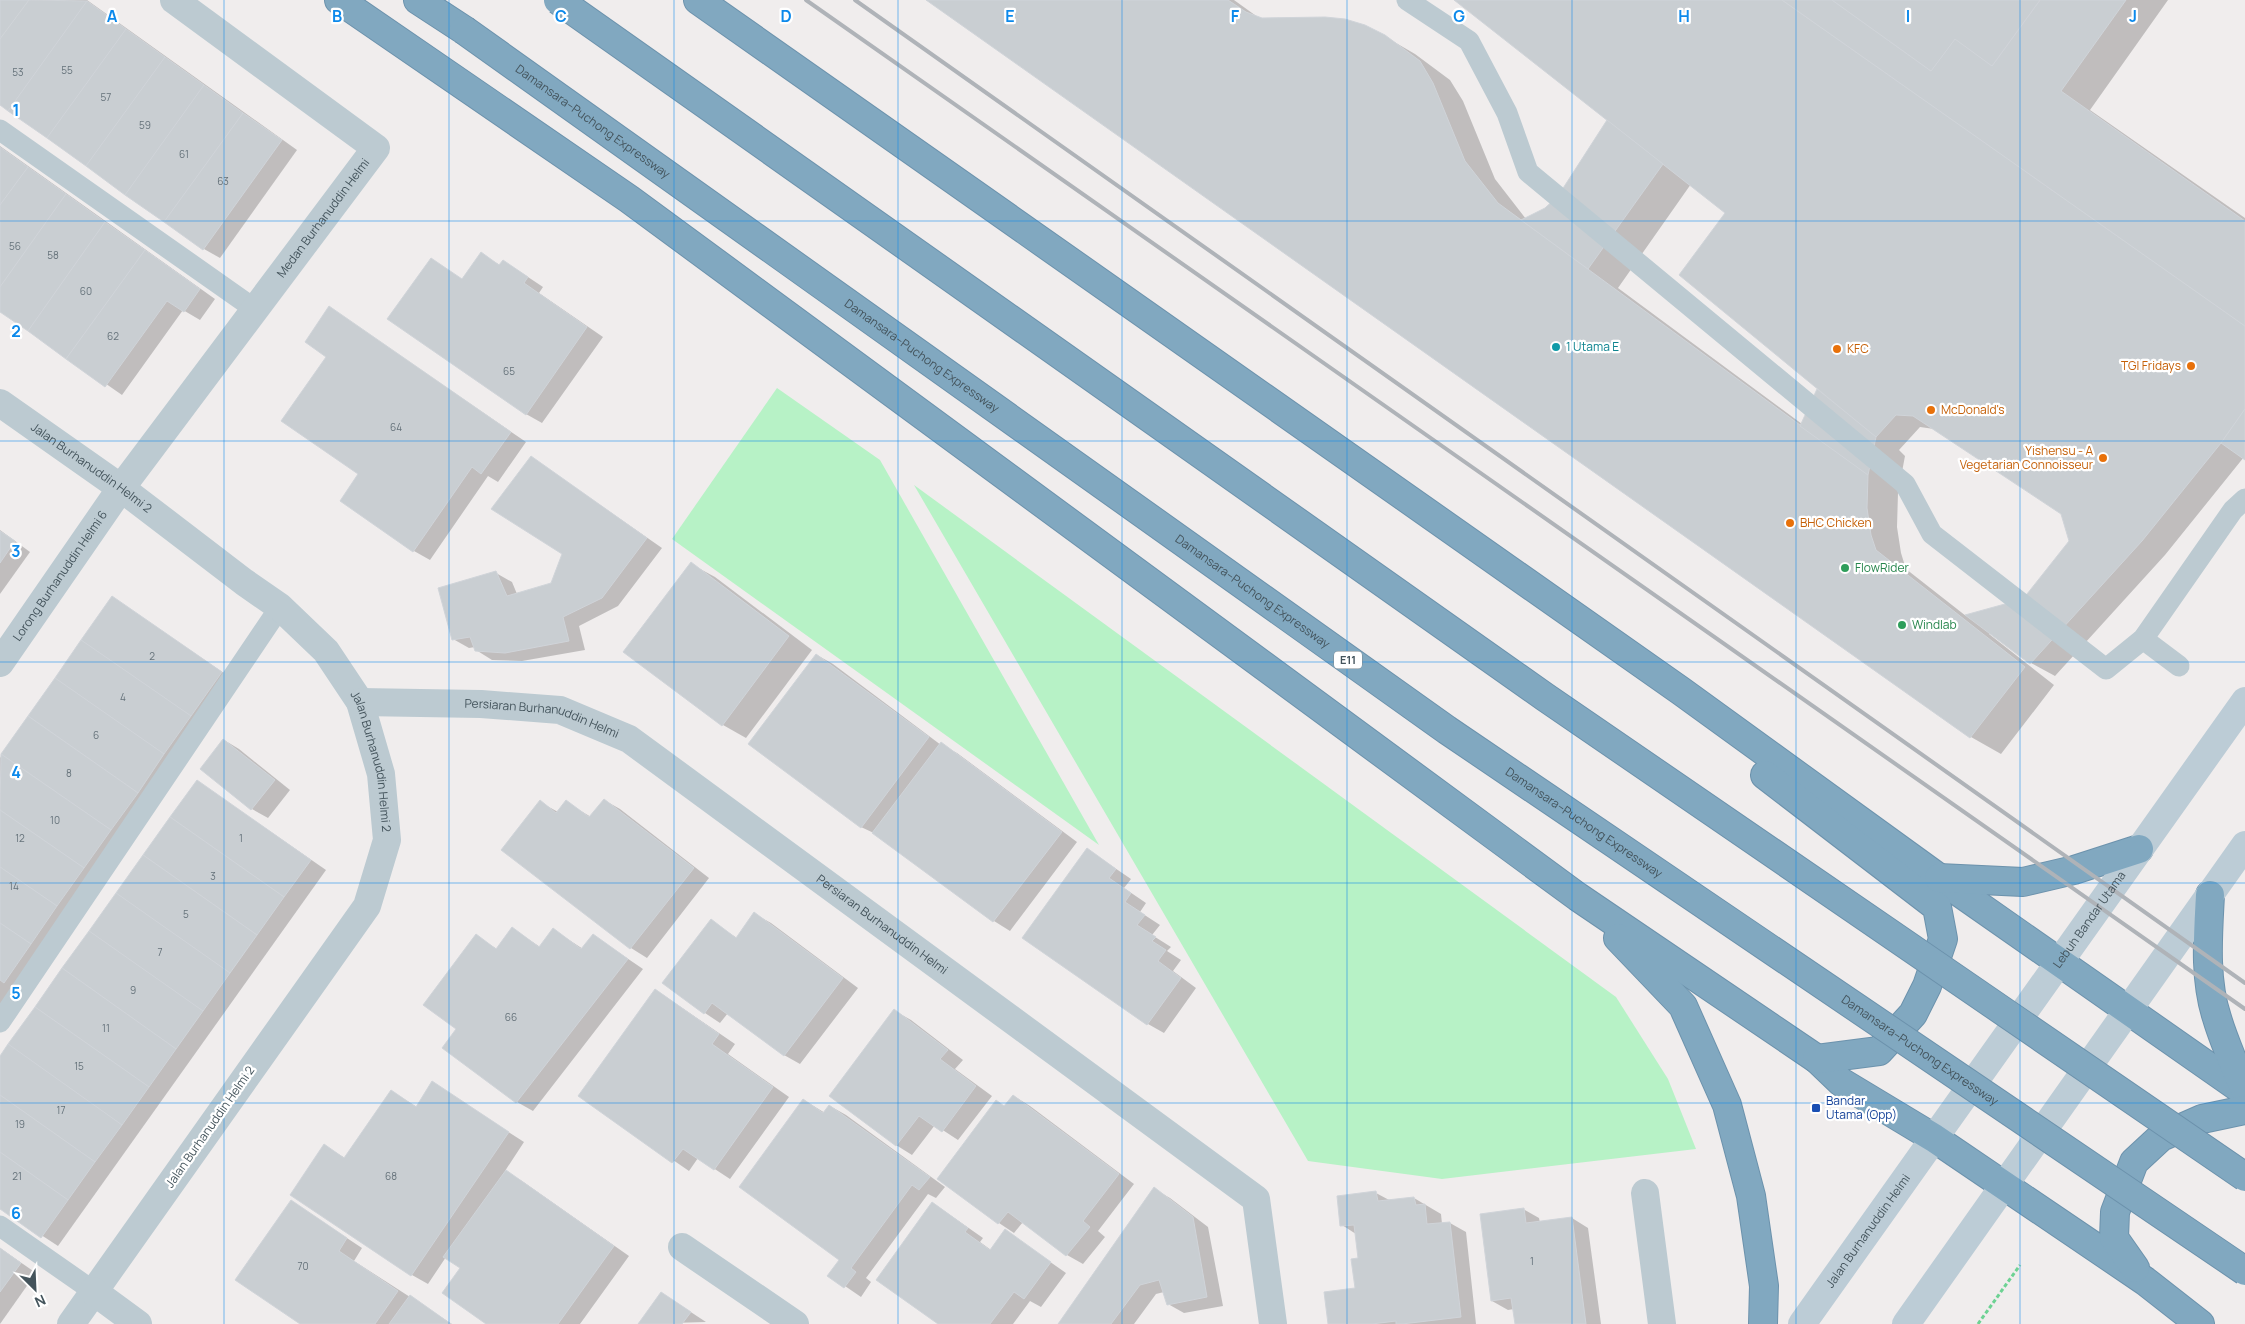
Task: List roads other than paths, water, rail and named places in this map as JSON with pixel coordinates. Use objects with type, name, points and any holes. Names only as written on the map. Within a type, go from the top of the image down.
[{"type":"highway","points":[[339,0],[629,199],[1578,898],[1816,1059],[1841,1082],[1934,1138],[2145,1281],[2200,1324]]},
{"type":"highway","name":"Damansara–Puchong Expressway","points":[[418,0],[464,30],[1447,730],[2245,1271]]},
{"type":"highway","points":[[558,0],[1545,697],[2245,1177]]},
{"type":"highway","points":[[698,0],[1681,692],[2058,962],[2245,1091]]},
{"type":"highway","points":[[1681,692],[1700,725],[1937,907],[1943,939],[1927,986],[1913,1014],[1879,1051],[1816,1059]]},
{"type":"highway","points":[[1939,878],[2023,882],[2074,870],[2138,849]]},
{"type":"highway","points":[[2210,895],[2208,940],[2210,978],[2216,1016],[2245,1091]]},
{"type":"highway","points":[[1578,898],[1683,1006],[1723,1096],[1751,1196],[1764,1286],[1763,1324]]},
{"type":"highway","points":[[2145,1281],[2114,1238],[2115,1212],[2134,1162],[2162,1137],[2202,1120],[2245,1110]]},
{"type":"main road","name":"Lebuh Bandar Utama","points":[[1934,1138],[2245,701]]},
{"type":"main road","points":[[1906,1324],[2245,845]]},
{"type":"main road","name":"Jalan Burhanuddin Helmi","points":[[1802,1324],[1934,1138]]},
{"type":"street","name":"Medan Burhanuddin Helmi","points":[[121,488],[376,148],[174,0]]},
{"type":"street","name":"Jalan Burhanuddin Helmi 2","points":[[0,403],[121,488],[244,582],[280,607],[326,651],[360,702],[381,774],[387,840],[366,906],[71,1324]]},
{"type":"street","name":"Lorong Burhanuddin Helmi 6","points":[[0,663],[121,488]]},
{"type":"street","name":"Persiaran Burhanuddin Helmi","points":[[360,702],[481,704],[560,710],[629,739],[1256,1199],[1273,1324]]},
{"type":"street","points":[[1645,1193],[1662,1324]]},
{"type":"street","points":[[682,1247],[795,1324]]},
{"type":"street","points":[[94,1292],[138,1324]]},
{"type":"lane","points":[[1407,0],[1469,41],[1507,113],[1528,172],[1905,484],[1932,534],[2106,669],[2143,638],[2233,510],[2245,499]]},
{"type":"lane","points":[[0,130],[256,310]]},
{"type":"lane","points":[[0,1022],[280,607]]},
{"type":"lane","points":[[2143,638],[2179,666]]},
{"type":"lane","points":[[0,1226],[94,1292]]},
{"type":"railway","points":[[806,0],[2245,1009]]},
{"type":"railway","points":[[855,0],[2245,983]]},
{"type":"place","name":"1 Utama E","points":[[1556,347]]},
{"type":"place","name":"KFC","points":[[1837,349]]},
{"type":"place","name":"TGI Fridays","points":[[2191,366]]},
{"type":"place","name":"McDonald's","points":[[1931,410]]},
{"type":"place","name":"Yishensu - A Vegetarian Connoisseur","points":[[2103,458]]},
{"type":"place","name":"BHC Chicken","points":[[1790,523]]},
{"type":"place","name":"FlowRider","points":[[1845,568]]},
{"type":"place","name":"Windlab","points":[[1902,625]]},
{"type":"place","name":"Bandar Utama (Opp)","points":[[1816,1108]]}]
